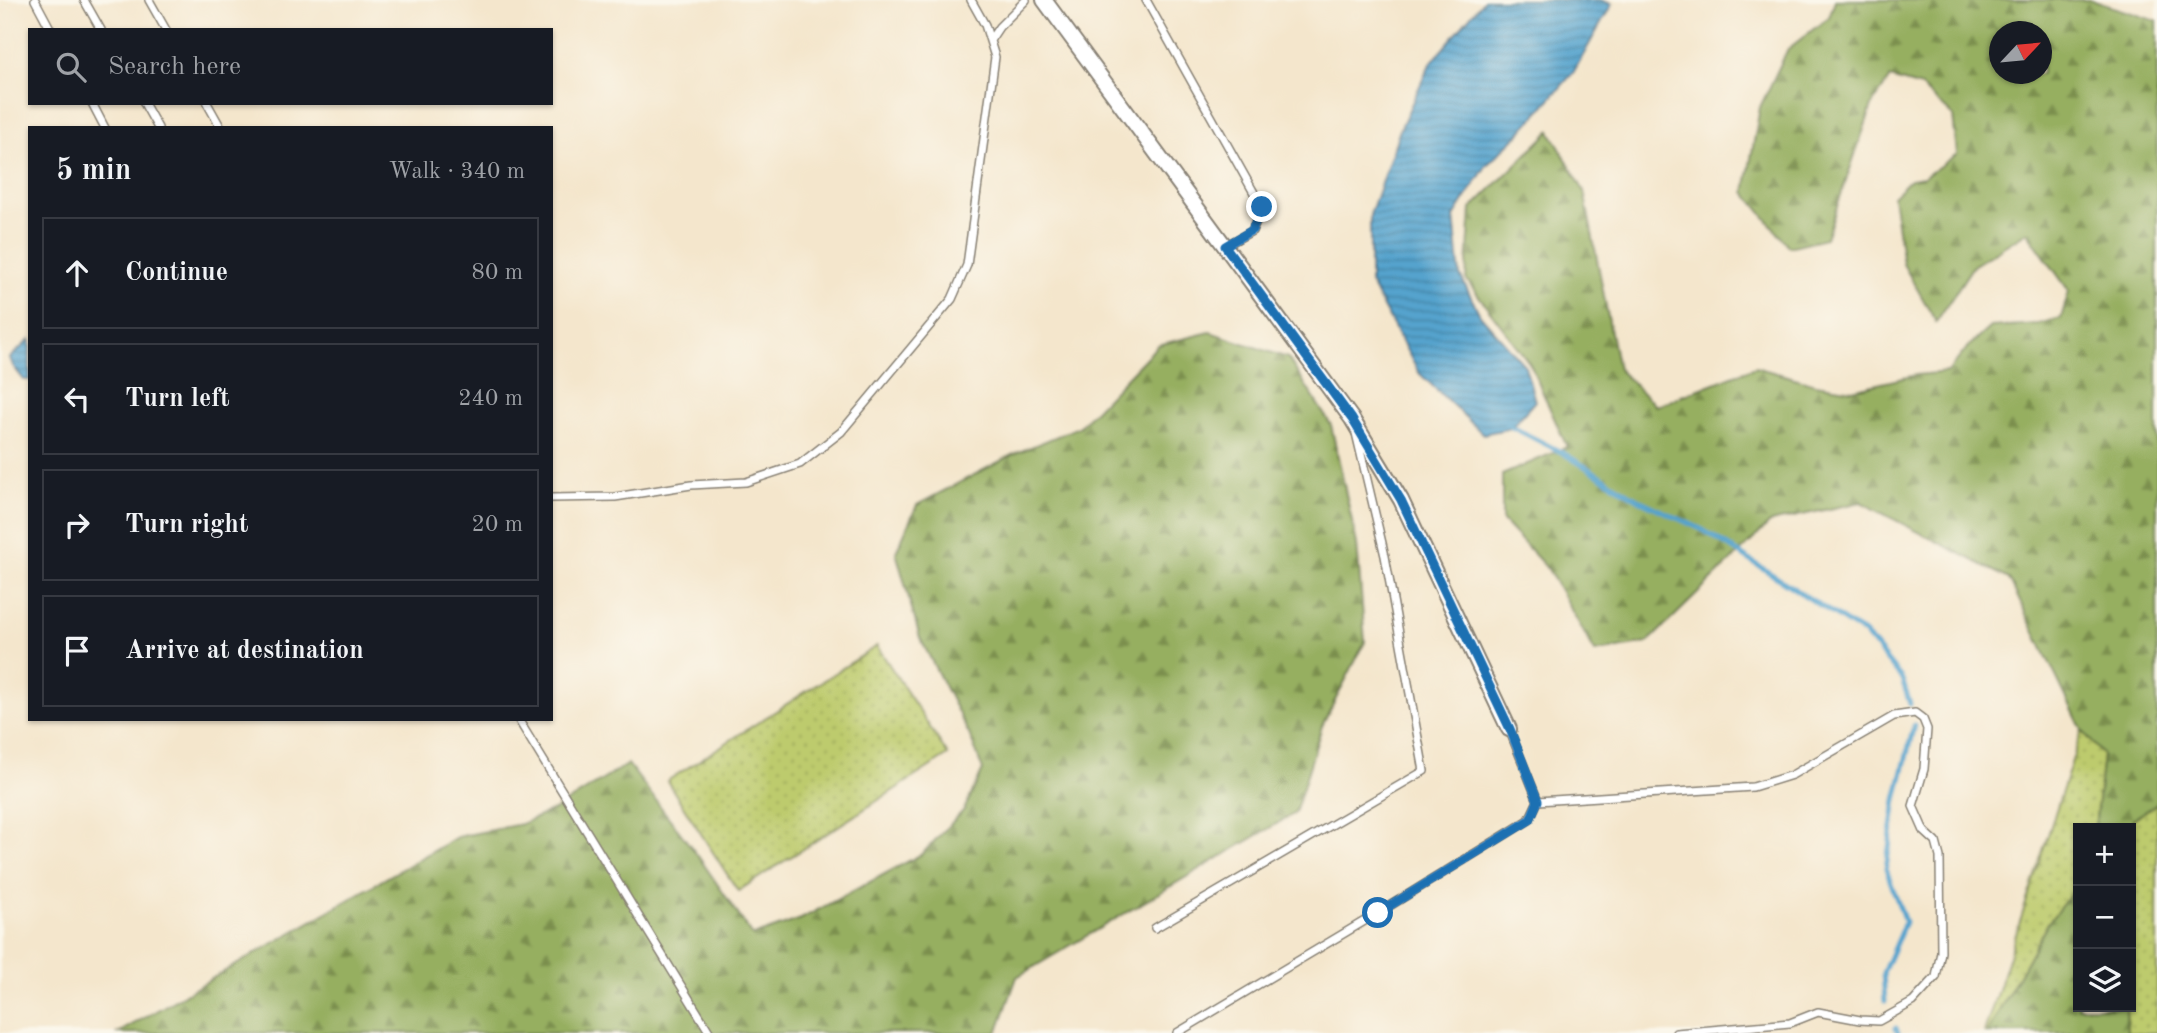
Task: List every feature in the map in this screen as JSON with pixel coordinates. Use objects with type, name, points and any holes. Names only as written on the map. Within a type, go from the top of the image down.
[{"type":"street","points":[[1044,0],[1352,419],[1401,500],[1510,729]]},
{"type":"lane","points":[[35,0],[50,28]]},
{"type":"lane","points":[[84,0],[100,28]]},
{"type":"lane","points":[[149,0],[165,28]]},
{"type":"lane","points":[[553,498],[615,498],[691,485],[746,482],[800,464],[841,432],[952,299],[967,265],[995,57],[991,39],[971,0]]},
{"type":"lane","points":[[991,39],[1026,0]]},
{"type":"lane","points":[[1146,0],[1262,207],[1252,230],[1225,246]]},
{"type":"lane","points":[[93,105],[104,126]]},
{"type":"lane","points":[[145,105],[157,126]]},
{"type":"lane","points":[[208,105],[220,126]]},
{"type":"lane","points":[[1155,928],[1424,771],[1385,556],[1352,419]]},
{"type":"lane","points":[[1538,801],[1753,787],[1793,775],[1894,716],[1915,713],[1923,719],[1927,729],[1923,769],[1913,806],[1924,831],[1936,842],[1940,857],[1941,952],[1936,978],[1913,1002],[1879,1021],[1818,1012],[1790,1023],[1676,1033]]},
{"type":"lane","points":[[520,721],[710,1033]]},
{"type":"lane","points":[[1177,1033],[1530,820],[1538,801],[1510,729]]},
{"type":"green space","points":[[1835,0],[2091,0],[2157,21],[2157,804],[2133,819],[2133,823],[2096,823],[2103,755],[2082,730],[2009,579],[1861,502],[1771,522],[1647,643],[1595,652],[1548,569],[1502,520],[1502,475],[1567,447],[1530,364],[1466,279],[1471,209],[1550,131],[1584,191],[1618,369],[1656,406],[1755,367],[1816,384],[1852,390],[1916,375],[1948,372],[1967,348],[1990,327],[2038,324],[2061,318],[2069,291],[2027,232],[1973,266],[1936,322],[1903,264],[1893,196],[1911,179],[1924,177],[1957,154],[1953,116],[1921,87],[1890,78],[1873,103],[1826,238],[1789,247],[1745,192],[1760,107],[1788,49],[1829,17]]},
{"type":"green space","points":[[1210,332],[1288,358],[1331,425],[1357,544],[1365,642],[1322,726],[1295,813],[1017,977],[997,1033],[118,1033],[457,837],[521,824],[554,810],[628,764],[698,856],[753,936],[801,919],[922,854],[964,810],[983,770],[969,734],[920,638],[896,552],[917,505],[1012,455],[1079,427],[1158,345]]},
{"type":"green space","points":[[877,646],[948,755],[738,891],[667,781]]},
{"type":"green space","points":[[2082,730],[2103,755],[2096,823],[2073,823],[2073,891],[2048,923],[1987,1033],[1984,1033]]},
{"type":"green space","points":[[2157,804],[2157,1033],[2127,1033],[2126,1012],[2136,1012],[2136,823],[2133,823],[2133,819]]},
{"type":"green space","points":[[2073,891],[2073,1012],[2126,1012],[2127,1033],[1987,1033],[2048,923]]},
{"type":"water","points":[[1484,0],[1600,0],[1612,4],[1573,73],[1519,134],[1486,166],[1454,217],[1460,275],[1480,315],[1525,366],[1535,401],[1511,428],[1483,434],[1419,373],[1370,283],[1370,215],[1401,127],[1430,64]]},
{"type":"water","points":[[28,341],[28,380],[24,380],[10,358]]},
{"type":"waterway","points":[[1506,424],[1563,453],[1641,501],[1703,530],[1866,635],[1902,679],[1910,704]]},
{"type":"waterway","points":[[1885,1001],[1883,973],[1905,922],[1886,869],[1896,800],[1914,725]]},
{"type":"waterway","points":[[1896,1028],[1898,1033]]},
{"type":"route","points":[[1262,207],[1252,230],[1225,246],[1352,419],[1401,500],[1510,729],[1538,801],[1530,820],[1378,913]]}]
